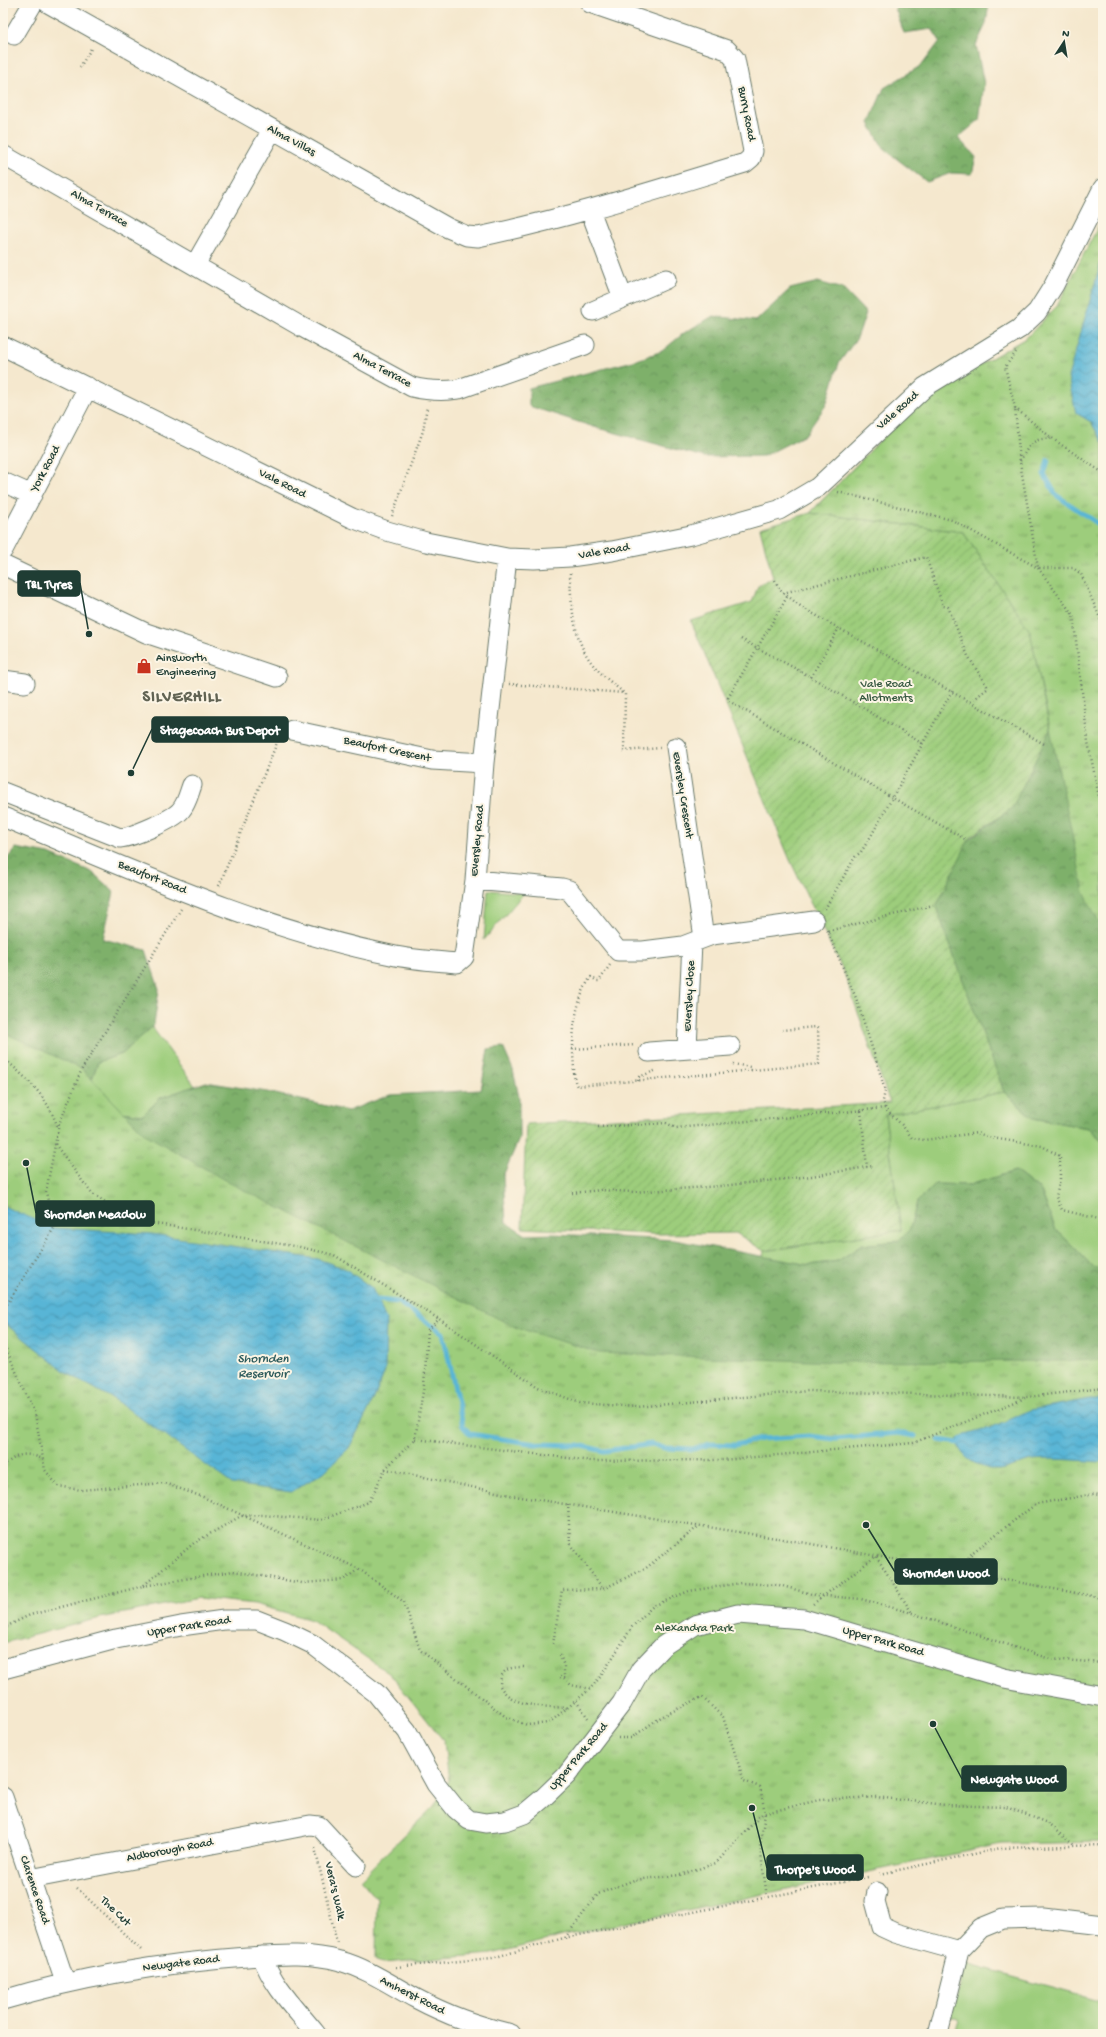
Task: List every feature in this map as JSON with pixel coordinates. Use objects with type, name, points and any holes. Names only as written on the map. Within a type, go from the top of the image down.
[{"type":"street","points":[[14,35],[33,3]]},
{"type":"street","name":"Alma Villas","points":[[48,3],[448,228],[467,236],[478,237],[545,223]]},
{"type":"street","name":"Burry Road","points":[[545,223],[745,163],[751,158],[753,151],[735,59],[727,50],[590,3]]},
{"type":"street","points":[[195,265],[272,130]]},
{"type":"street","name":"Alma Terrace","points":[[3,155],[412,387],[429,391],[445,392],[459,389],[585,345]]},
{"type":"street","name":"Vale Road","points":[[3,346],[352,518],[387,531],[426,542],[506,558],[570,558],[691,535],[780,510],[818,487],[925,387],[1019,329],[1037,312],[1054,285],[1103,188]]},
{"type":"street","points":[[590,210],[622,298]]},
{"type":"street","points":[[593,311],[666,279]]},
{"type":"street","name":"York Road","points":[[3,550],[88,387]]},
{"type":"street","points":[[3,482],[32,495]]},
{"type":"street","name":"Eversley Road","points":[[302,934],[392,956],[458,963],[464,957],[475,880],[484,763],[506,558]]},
{"type":"street","points":[[3,565],[146,633],[277,677]]},
{"type":"street","points":[[3,680],[25,683]]},
{"type":"street","name":"Beaufort Crescent","points":[[292,730],[432,760],[484,763]]},
{"type":"street","name":"Eversley Crescent","points":[[676,747],[698,940]]},
{"type":"street","points":[[3,792],[120,838],[130,837],[176,815],[185,804],[192,785]]},
{"type":"street","name":"Beaufort Road","points":[[3,817],[189,894],[302,934]]},
{"type":"street","points":[[475,880],[562,888],[569,890],[618,951],[643,951],[698,940],[821,923]]},
{"type":"street","name":"Eversley Close","points":[[687,1048],[698,940]]},
{"type":"street","name":"Eversley Close","points":[[654,1051],[730,1046]]},
{"type":"street","name":"Upper Park Road","points":[[3,1669],[116,1639],[181,1626],[224,1620],[257,1620],[312,1644],[376,1693],[407,1731],[436,1784],[456,1809],[469,1820],[486,1823],[505,1822],[530,1809],[566,1776],[600,1734],[622,1702],[641,1669],[663,1646],[695,1624],[738,1614],[804,1619],[897,1645],[1004,1678],[1103,1696]]},
{"type":"street","name":"Clarence Road","points":[[3,1797],[11,1852],[30,1879],[65,1982]]},
{"type":"street","points":[[310,1825],[319,1826],[356,1866]]},
{"type":"street","name":"Aldborough Road","points":[[30,1879],[310,1825]]},
{"type":"street","points":[[874,1881],[875,1901],[882,1927],[895,1933],[959,1951]]},
{"type":"street","points":[[938,2034],[959,1951],[981,1928],[1003,1919],[1043,1918],[1103,1925]]},
{"type":"street","name":"Newgate Road","points":[[3,2000],[65,1982],[156,1966],[203,1960],[305,1955],[341,1961],[360,1969]]},
{"type":"street","points":[[262,1956],[268,1972],[275,1984],[316,2034]]},
{"type":"street","name":"Amherst Road","points":[[360,1969],[468,2023],[511,2034]]},
{"type":"path","points":[[80,68],[101,33]]},
{"type":"path","points":[[1019,329],[1026,338],[1005,367],[1015,408],[1020,462],[1038,568]]},
{"type":"path","points":[[387,531],[423,431],[429,391]]},
{"type":"path","points":[[1015,408],[1053,439],[1103,474]]},
{"type":"path","points":[[1020,462],[1029,445],[1042,438],[1053,439]]},
{"type":"path","points":[[818,487],[952,520],[1038,568],[1073,615],[1088,742],[1103,818]]},
{"type":"path","points":[[783,593],[926,557],[944,606],[948,607],[968,656],[987,686],[987,688],[970,702]]},
{"type":"path","points":[[570,558],[571,595],[579,641],[596,669],[625,694]]},
{"type":"path","points":[[1038,568],[1073,568],[1081,574],[1103,625]]},
{"type":"path","points":[[776,580],[783,593],[839,628],[1046,745]]},
{"type":"path","points":[[787,596],[728,698],[729,701],[965,839]]},
{"type":"path","points":[[811,677],[839,628]]},
{"type":"path","points":[[741,639],[811,677],[923,744]]},
{"type":"path","points":[[493,682],[625,694]]},
{"type":"path","points":[[821,923],[855,857],[861,852],[893,798],[952,691]]},
{"type":"path","name":"Eversley Crescent","points":[[625,694],[624,751],[676,747]]},
{"type":"path","points":[[212,902],[272,750],[282,733],[292,730]]},
{"type":"path","points":[[54,1228],[46,1192],[54,1144],[58,1129],[82,1069],[167,933],[189,894]]},
{"type":"path","points":[[821,923],[932,905]]},
{"type":"path","points":[[821,923],[856,998],[880,1072],[885,1091],[883,1101],[885,1108],[912,1138],[924,1140],[977,1133],[992,1138],[1042,1146],[1060,1156],[1060,1180],[1056,1197],[1062,1210],[1103,1220]]},
{"type":"path","points":[[572,1049],[652,1044],[654,1051]]},
{"type":"path","points":[[3,1057],[39,1092],[51,1108],[58,1129]]},
{"type":"path","points":[[598,1127],[666,1123],[676,1128],[861,1112],[885,1108]]},
{"type":"path","points":[[861,1112],[867,1167]]},
{"type":"path","points":[[54,1144],[92,1194],[138,1221]]},
{"type":"path","points":[[572,1193],[601,1190],[634,1192],[721,1186],[812,1176],[873,1166]]},
{"type":"path","points":[[3,1311],[54,1228],[70,1212],[138,1221],[300,1247],[334,1255],[439,1319],[538,1387],[580,1403],[637,1407],[808,1391],[1028,1397],[1103,1388]]},
{"type":"path","points":[[143,1586],[194,1543],[241,1516],[262,1515],[321,1520],[369,1502],[385,1469],[415,1439],[424,1385],[428,1330],[439,1319]]},
{"type":"path","points":[[3,1342],[35,1414],[45,1470],[58,1486],[82,1490],[164,1483],[203,1497],[241,1516],[359,1569],[404,1602],[420,1650],[506,1716],[527,1725],[549,1723],[590,1689],[601,1676],[632,1627],[653,1606],[689,1591],[741,1583],[779,1586],[825,1596],[861,1599],[912,1613],[1050,1658],[1103,1663]]},
{"type":"path","points":[[3,1390],[3,1434]]},
{"type":"path","points":[[415,1439],[591,1461],[722,1460],[913,1443],[1028,1397]]},
{"type":"path","points":[[3,1466],[14,1457],[29,1453],[43,1459]]},
{"type":"path","points":[[385,1469],[514,1496],[958,1570],[1103,1598]]},
{"type":"path","points":[[958,1570],[973,1552],[1036,1504],[1094,1494],[1103,1496]]},
{"type":"path","points":[[568,1504],[570,1543],[603,1589]]},
{"type":"path","points":[[553,1644],[562,1590],[603,1589],[646,1568],[699,1526]]},
{"type":"path","points":[[793,1618],[825,1596],[876,1556]]},
{"type":"path","points":[[876,1556],[912,1613]]},
{"type":"path","points":[[3,1628],[30,1615],[143,1586],[233,1571],[302,1583],[343,1580],[359,1569]]},
{"type":"path","points":[[560,1655],[564,1666],[564,1678]]},
{"type":"path","points":[[524,1667],[507,1668],[502,1672],[500,1686],[503,1693],[511,1699],[526,1704],[567,1708]]},
{"type":"path","points":[[560,1677],[564,1678],[571,1685],[590,1689]]},
{"type":"path","points":[[576,1701],[603,1737],[631,1738],[661,1717],[702,1697],[723,1717],[744,1781],[760,1787],[765,1813],[760,1847],[767,1897]]},
{"type":"path","points":[[564,1938],[598,1894],[634,1880],[680,1875],[716,1863],[762,1814],[819,1800],[876,1797],[946,1805],[1006,1808],[1045,1822],[1075,1846]]},
{"type":"path","name":"Vera's Walk","points":[[310,1825],[341,1961]]},
{"type":"path","points":[[394,1967],[492,1958],[564,1938],[767,1897],[874,1881],[1001,1848],[1103,1845]]},
{"type":"path","name":"The Cut","points":[[60,1872],[156,1966]]},
{"type":"green space","points":[[923,2],[946,6],[957,3],[989,3],[986,24],[976,45],[984,84],[979,120],[958,138],[976,157],[972,174],[951,173],[927,182],[884,149],[869,123],[884,88],[922,65],[940,41],[932,29],[904,33],[895,8],[905,3]]},
{"type":"green space","points":[[1103,217],[1103,931],[1084,892],[1030,632],[963,532],[810,513],[898,422],[935,391],[1026,338],[1057,306]]},
{"type":"green space","points":[[818,282],[843,289],[866,313],[857,338],[839,363],[826,405],[805,435],[764,456],[704,457],[594,427],[529,406],[529,388],[637,360],[662,351],[684,333],[713,316],[756,321],[790,289]]},
{"type":"green space","points":[[1026,338],[1005,367],[1015,408],[1020,462],[1037,568],[1073,568],[1081,574],[1103,625],[1103,1141],[1088,1128],[1033,1118],[1004,1092],[936,907],[968,840],[1012,808],[1050,730],[1030,631],[963,532],[810,513],[898,422],[935,391]]},
{"type":"green space","name":"Vale Road Allotments","points":[[810,513],[963,532],[1030,631],[1050,730],[1012,808],[970,837],[936,907],[1004,1092],[885,1115],[901,1230],[764,1251],[736,1233],[652,1234],[522,1228],[526,1124],[890,1103],[844,973],[790,860],[691,621],[752,602],[758,586],[773,578],[760,528]]},
{"type":"green space","points":[[16,848],[49,854],[92,872],[114,892],[103,939],[146,950],[159,989],[154,1025],[122,1054],[98,1062],[85,1098],[105,1110],[143,1115],[160,1098],[206,1082],[267,1092],[348,1111],[390,1095],[481,1090],[488,1049],[503,1047],[513,1070],[519,1097],[519,1139],[503,1176],[506,1222],[526,1235],[553,1234],[674,1240],[810,1265],[838,1261],[862,1245],[898,1241],[910,1229],[917,1202],[935,1184],[970,1185],[1015,1171],[1041,1191],[1055,1228],[1093,1267],[1103,1271],[1103,1372],[609,1364],[531,1341],[3,1112],[3,864]]},
{"type":"green space","points":[[488,890],[524,893],[484,940]]},
{"type":"green space","points":[[152,1027],[195,1086],[160,1098],[143,1115],[105,1110],[85,1098],[98,1062],[122,1054]]},
{"type":"green space","name":"Alexandra Park","points":[[3,1032],[82,1069],[145,1134],[228,1182],[515,1327],[599,1353],[834,1362],[1103,1360],[1103,1842],[1002,1844],[563,1936],[492,1954],[383,1963],[376,1959],[377,1899],[360,1879],[434,1806],[449,1781],[444,1741],[390,1674],[312,1620],[255,1604],[198,1598],[100,1618],[3,1643]]},
{"type":"green space","points":[[1004,1092],[1033,1118],[1088,1128],[1103,1141],[1103,1271],[1093,1267],[1055,1228],[1041,1191],[1015,1171],[970,1185],[935,1184],[917,1202],[910,1229],[898,1241],[862,1245],[838,1261],[810,1265],[763,1257],[764,1251],[901,1230],[885,1115]]},
{"type":"green space","points":[[966,1964],[1103,2002],[1103,2034],[975,2034],[956,2029],[959,2019],[951,2017]]},
{"type":"water","points":[[1103,255],[1103,443],[1091,422],[1076,413],[1068,377]]},
{"type":"water","name":"Shornden Reservoir","points":[[3,1206],[54,1228],[152,1234],[318,1259],[346,1269],[372,1288],[386,1319],[385,1371],[373,1401],[349,1448],[324,1472],[291,1492],[232,1484],[117,1401],[67,1373],[3,1322]]},
{"type":"water","points":[[1089,1399],[1103,1399],[1103,1460],[1099,1462],[1040,1459],[1031,1460],[996,1470],[983,1467],[970,1460],[965,1456],[958,1445],[958,1438],[962,1436],[990,1428],[1030,1410]]},
{"type":"waterway","points":[[1048,460],[1044,474],[1056,495],[1103,527]]},
{"type":"waterway","points":[[378,1300],[398,1302],[443,1333],[463,1426],[470,1434],[536,1444],[578,1445],[604,1451],[652,1444],[664,1448],[693,1449],[710,1444],[735,1445],[761,1439],[809,1436],[835,1439],[898,1433],[915,1436]]},
{"type":"waterway","points":[[939,1440],[958,1443]]},
{"type":"place","name":"T&L Tyres","points":[[89,634]]},
{"type":"place","name":"Ainsworth Engineering","points":[[144,666]]},
{"type":"place","name":"Stagecoach Bus Depot","points":[[131,773]]},
{"type":"place","name":"Shornden Meadow","points":[[26,1163]]},
{"type":"place","name":"Shornden Wood","points":[[866,1525]]},
{"type":"place","name":"Newgate Wood","points":[[933,1724]]},
{"type":"place","name":"Thorpe's Wood","points":[[752,1808]]},
{"type":"district","name":"SILVERHILL","points":[[182,698]]}]
